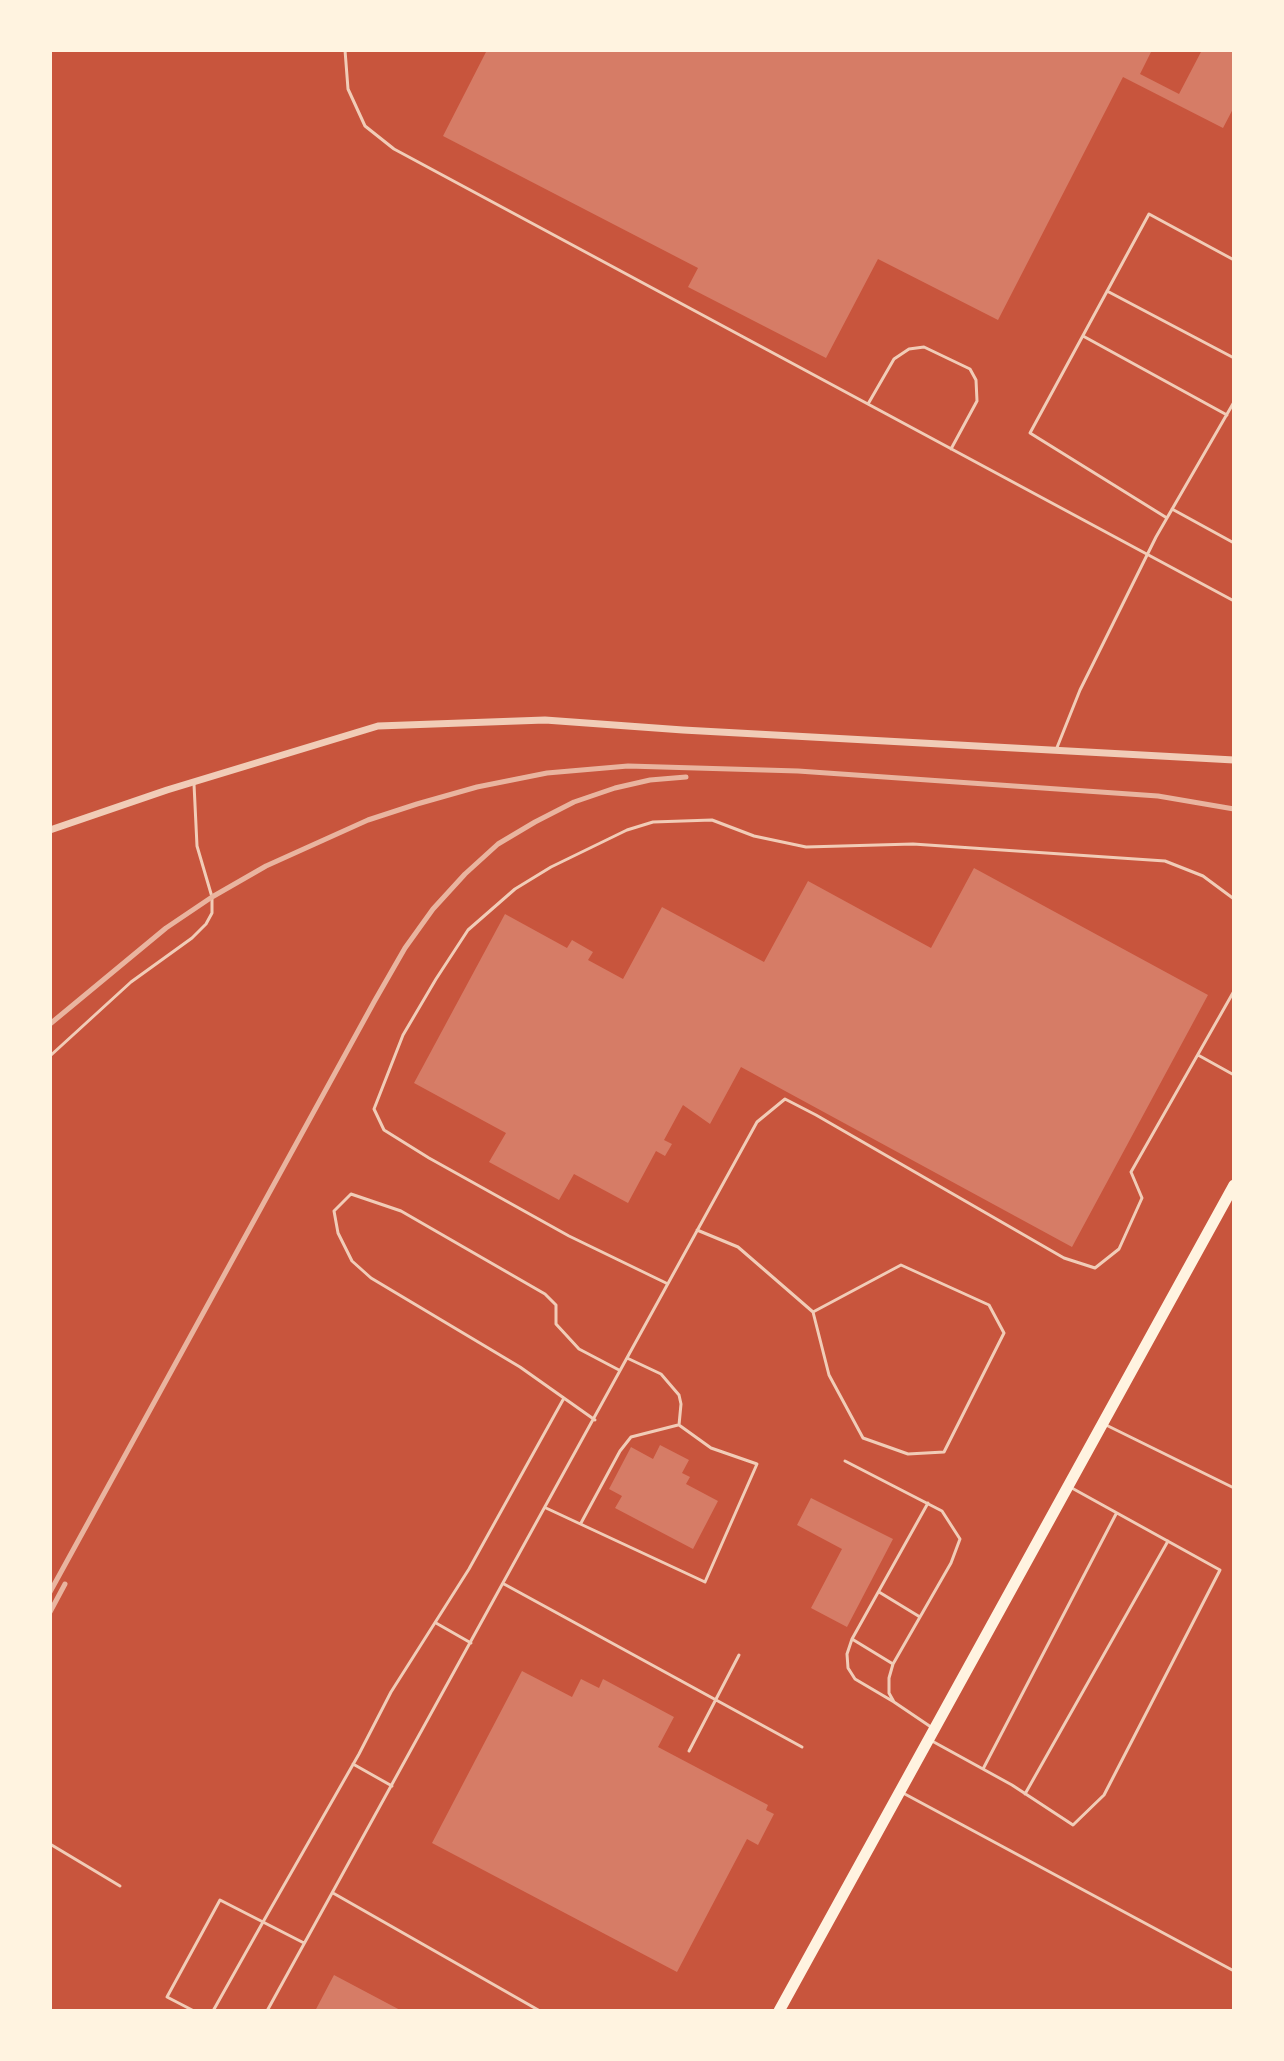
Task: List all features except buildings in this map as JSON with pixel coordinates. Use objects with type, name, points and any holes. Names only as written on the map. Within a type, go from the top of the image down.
[{"type":"highway","points":[[779,2011],[1234,1185]]},
{"type":"street","points":[[50,830],[378,726],[545,720],[1234,760]]},
{"type":"lane","points":[[345,50],[348,89],[365,126],[394,149],[1234,601]]},
{"type":"lane","points":[[1167,518],[1030,433],[1149,214],[1234,260]]},
{"type":"lane","points":[[1107,291],[1234,358]]},
{"type":"lane","points":[[1082,336],[1144,367],[1227,415]]},
{"type":"lane","points":[[868,404],[894,359],[909,349],[924,347],[970,369],[976,380],[977,401],[951,449]]},
{"type":"lane","points":[[1056,750],[1080,690],[1147,555],[1234,402]]},
{"type":"lane","points":[[1172,509],[1234,543]]},
{"type":"lane","points":[[50,1056],[131,982],[192,938],[212,913],[212,897],[197,846],[194,782]]},
{"type":"lane","points":[[668,1284],[569,1236],[429,1158],[384,1130],[374,1109],[403,1035],[436,979],[468,930],[515,889],[551,867],[627,830],[653,822],[712,820],[754,836],[806,847],[913,844],[1165,861],[1203,876],[1234,899]]},
{"type":"lane","points":[[267,2011],[757,1122],[785,1099],[1064,1258],[1095,1268],[1119,1249],[1142,1198],[1131,1172],[1234,991]]},
{"type":"lane","points":[[1198,1055],[1234,1075]]},
{"type":"lane","points":[[595,1420],[520,1367],[371,1278],[352,1261],[338,1233],[334,1211],[351,1194],[401,1211],[545,1294],[556,1305],[556,1324],[579,1349],[620,1370]]},
{"type":"lane","points":[[697,1230],[738,1247],[813,1312],[829,1375],[863,1438],[908,1454],[944,1452],[1004,1333],[989,1305],[901,1265],[813,1312]]},
{"type":"lane","points":[[627,1358],[661,1374],[679,1395],[679,1425]]},
{"type":"lane","points":[[213,2011],[391,1692],[492,1529],[564,1398]]},
{"type":"lane","points":[[1103,1423],[1234,1488]]},
{"type":"lane","points":[[546,1508],[705,1582],[757,1464],[711,1448],[679,1425],[631,1437],[620,1451],[581,1523]]},
{"type":"lane","points":[[845,1461],[942,1511],[960,1539],[951,1563],[893,1664],[889,1693],[894,1702]]},
{"type":"lane","points":[[928,1503],[852,1639],[847,1654],[848,1668],[855,1679],[894,1702],[931,1734],[1073,1825],[1104,1795],[1220,1570],[1068,1486]]},
{"type":"lane","points":[[983,1769],[1117,1512]]},
{"type":"lane","points":[[1025,1794],[1168,1541]]},
{"type":"lane","points":[[504,1584],[802,1747]]},
{"type":"lane","points":[[879,1591],[920,1617]]},
{"type":"lane","points":[[436,1623],[471,1643]]},
{"type":"lane","points":[[852,1639],[893,1664]]},
{"type":"lane","points":[[689,1751],[739,1655]]},
{"type":"lane","points":[[353,1764],[392,1786]]},
{"type":"lane","points":[[900,1791],[1234,1971]]},
{"type":"lane","points":[[50,1844],[120,1886]]},
{"type":"lane","points":[[333,1893],[540,2011]]},
{"type":"lane","points":[[194,2011],[167,1997],[220,1900],[304,1943]]},
{"type":"railway","points":[[50,1024],[166,928],[266,866],[368,820],[477,787],[547,773],[628,766],[798,771],[1158,796],[1234,809]]},
{"type":"railway","points":[[50,1592],[374,1002],[405,948],[433,909],[498,844],[535,822],[574,802],[615,788],[650,780],[686,777]]},
{"type":"railway","points":[[50,1612],[65,1584]]}]
